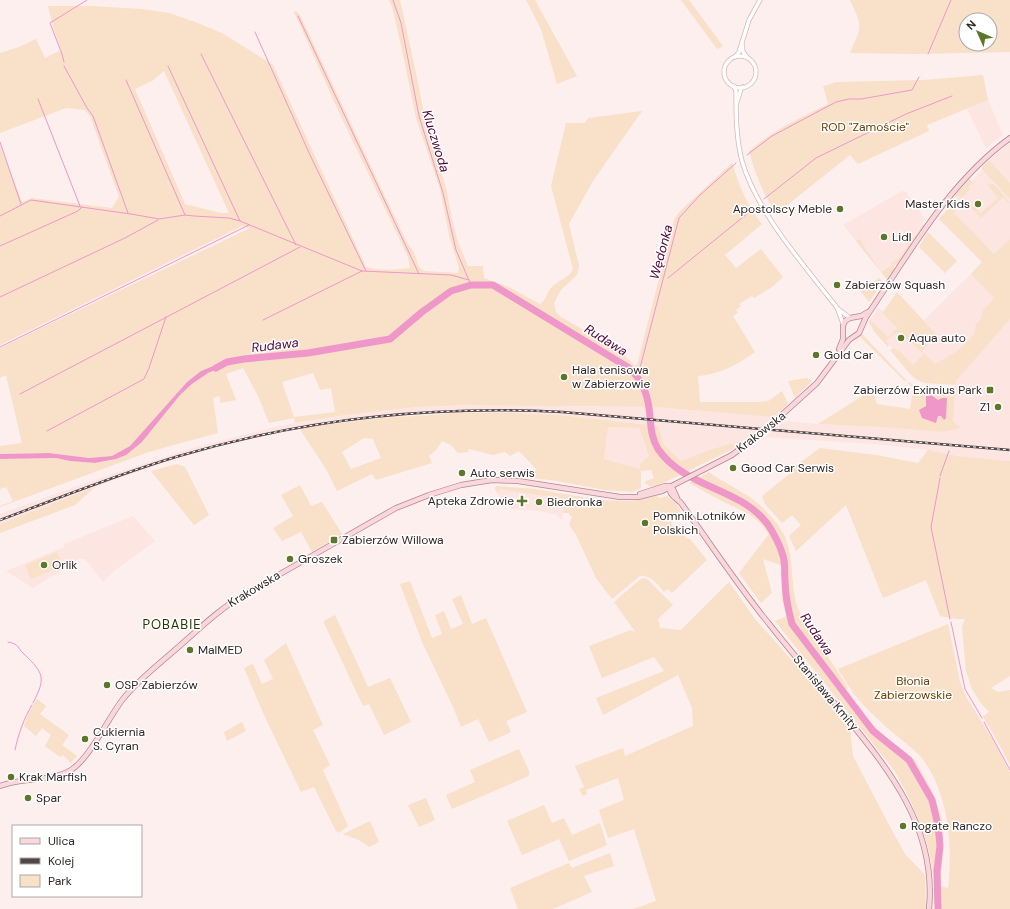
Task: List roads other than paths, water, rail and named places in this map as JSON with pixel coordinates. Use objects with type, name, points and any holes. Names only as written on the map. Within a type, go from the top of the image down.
[{"type":"main road","points":[[872,308],[861,316],[846,320],[843,324],[843,333],[852,338],[859,333],[872,308],[950,196],[979,164],[1010,138]]},
{"type":"main road","points":[[852,318],[860,321],[862,326]]},
{"type":"main road","name":"Krakowska","points":[[835,357],[843,339],[843,333]]},
{"type":"main road","name":"Krakowska","points":[[0,786],[18,781],[59,775],[71,770],[83,758],[117,707],[135,686],[223,608],[396,508],[455,486],[492,480],[532,483],[610,496],[633,496],[669,486],[732,455],[758,437],[817,383],[835,357],[852,338]]},
{"type":"main road","name":"Stanisława Kmity","points":[[669,486],[671,494],[677,498],[764,617],[871,747],[894,778],[912,812],[924,847],[930,878],[929,909]]},
{"type":"street","points":[[742,43],[743,52],[754,65],[756,74],[752,83],[743,87],[734,86],[726,80],[724,71],[728,63],[737,55],[749,20],[760,0]]},
{"type":"street","points":[[734,57],[740,56],[748,59]]},
{"type":"street","points":[[734,86],[736,91],[737,127],[741,156],[762,206],[838,309],[843,324]]},
{"type":"street","points":[[736,103],[743,87]]},
{"type":"street","points":[[838,309],[852,318]]},
{"type":"waterway","points":[[64,62],[50,23],[87,0]]},
{"type":"waterway","name":"Kluczwoda","points":[[393,0],[401,23],[419,116],[443,193],[456,250],[471,285]]},
{"type":"waterway","name":"Wędonka","points":[[928,54],[951,0]]},
{"type":"waterway","points":[[298,16],[419,274]]},
{"type":"waterway","points":[[255,32],[310,155],[366,271]]},
{"type":"waterway","points":[[201,54],[296,245]]},
{"type":"waterway","points":[[64,66],[93,116],[128,213]]},
{"type":"waterway","points":[[168,66],[240,221]]},
{"type":"waterway","name":"Wędonka","points":[[747,155],[772,136],[836,102],[912,90],[919,77]]},
{"type":"waterway","points":[[126,80],[185,215]]},
{"type":"waterway","points":[[764,199],[816,158],[906,114],[952,96]]},
{"type":"waterway","points":[[38,99],[80,206]]},
{"type":"waterway","points":[[0,142],[21,204]]},
{"type":"waterway","name":"Wędonka","points":[[640,368],[679,218],[700,195],[736,163]]},
{"type":"waterway","points":[[0,216],[31,200],[159,219],[185,215],[229,218],[240,221],[362,271],[451,275],[469,280]]},
{"type":"waterway","points":[[0,246],[78,211],[82,207]]},
{"type":"waterway","points":[[668,278],[753,209]]},
{"type":"waterway","points":[[0,297],[125,238],[158,220]]},
{"type":"waterway","points":[[0,347],[249,225]]},
{"type":"waterway","points":[[20,394],[300,247]]},
{"type":"waterway","points":[[263,320],[362,271]]},
{"type":"waterway","name":"Rudawa","points":[[216,368],[227,362],[244,359],[308,353],[390,339],[422,312],[451,291],[471,285],[493,285],[629,368],[640,381],[645,391],[655,444],[669,462],[696,480],[741,501],[754,510],[767,523],[783,556],[786,597],[792,624],[873,731],[909,760],[932,800],[938,825],[940,846],[937,871],[938,909]]},
{"type":"waterway","points":[[47,431],[144,379],[166,317]]},
{"type":"waterway","name":"Wędonka","points":[[637,375],[640,370]]},
{"type":"waterway","points":[[940,476],[949,451]]},
{"type":"waterway","points":[[940,478],[931,527],[950,619]]},
{"type":"waterway","points":[[951,622],[965,689],[982,718]]},
{"type":"waterway","points":[[8,642],[16,645],[39,671],[41,682],[33,703]]},
{"type":"waterway","points":[[15,750],[26,715],[32,705]]},
{"type":"waterway","points":[[984,722],[1010,770]]},
{"type":"railway","points":[[0,520],[134,470],[226,443],[321,424],[417,413],[513,410],[562,412],[1010,450]]},
{"type":"place","name":"Master Kids","points":[[978,204]]},
{"type":"place","name":"Apostolscy Meble","points":[[840,209]]},
{"type":"place","name":"Lidl","points":[[884,237]]},
{"type":"place","name":"Zabierzów Squash","points":[[837,285]]},
{"type":"place","name":"Aqua auto","points":[[901,338]]},
{"type":"place","name":"Gold Car","points":[[816,355]]},
{"type":"place","name":"Hala tenisowa w Zabierzowie","points":[[564,377]]},
{"type":"place","name":"Zabierzów Eximius Park","points":[[990,390]]},
{"type":"place","name":"Z1","points":[[998,407]]},
{"type":"place","name":"Good Car Serwis","points":[[733,468]]},
{"type":"place","name":"Auto serwis","points":[[462,473]]},
{"type":"place","name":"Apteka Zdrowie","points":[[522,501]]},
{"type":"place","name":"Biedronka","points":[[539,502]]},
{"type":"place","name":"Pomnik Lotników Polskich","points":[[645,523]]},
{"type":"place","name":"Zabierzów Willowa","points":[[334,540]]},
{"type":"place","name":"Groszek","points":[[290,559]]},
{"type":"place","name":"Orlik","points":[[44,565]]},
{"type":"place","name":"MalMED","points":[[190,650]]},
{"type":"place","name":"OSP Zabierzów","points":[[107,685]]},
{"type":"place","name":"Cukiernia S. Cyran","points":[[85,739]]},
{"type":"place","name":"Krak Marfish","points":[[11,777]]},
{"type":"place","name":"Spar","points":[[28,798]]},
{"type":"place","name":"Rogate Ranczo","points":[[903,826]]},
{"type":"district","name":"POBABIE","points":[[172,624]]},
{"type":"park label","name":"ROD \"Zamoście\"","points":[[865,127]]},
{"type":"park label","name":"Błonia Zabierzowskie","points":[[913,688]]}]
